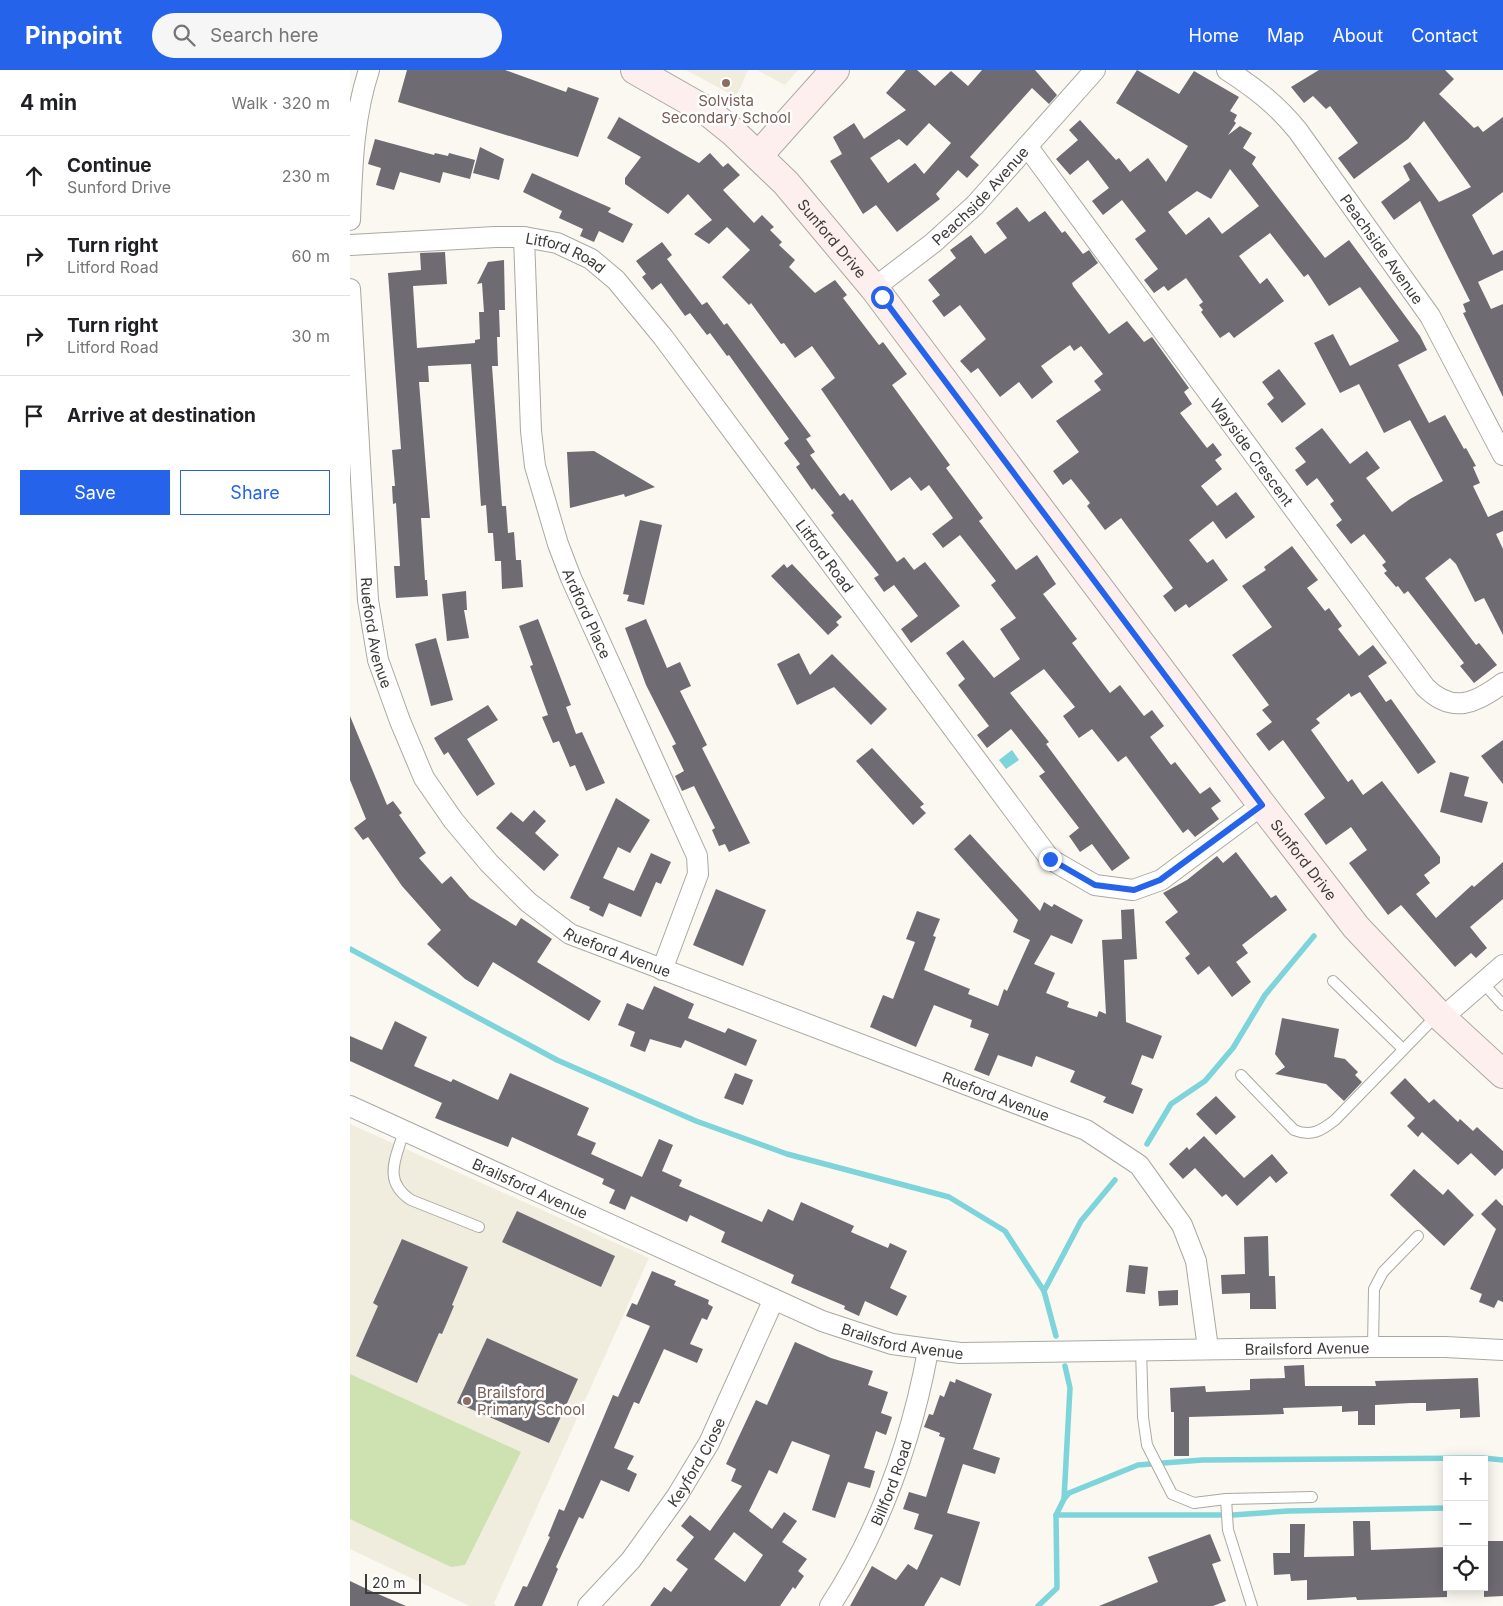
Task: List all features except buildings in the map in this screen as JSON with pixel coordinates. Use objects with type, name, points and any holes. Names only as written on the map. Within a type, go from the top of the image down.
[{"type":"street","points":[[350,220],[355,104],[369,70]]},
{"type":"street","name":"Sunford Drive","points":[[635,70],[707,111],[733,132],[786,183],[874,288],[1262,805],[1356,926],[1440,1015],[1503,1074]]},
{"type":"street","points":[[758,156],[835,70]]},
{"type":"street","name":"Peachside Avenue","points":[[874,288],[933,243],[975,205],[1095,70]]},
{"type":"street","name":"Peachside Avenue","points":[[1227,70],[1280,108],[1304,139],[1430,316],[1503,455]]},
{"type":"street","name":"Wayside Crescent","points":[[1028,146],[1425,687],[1436,698],[1452,704],[1473,701],[1503,684]]},
{"type":"street","name":"Litford Road","points":[[350,245],[524,236],[557,243],[591,259],[616,280],[663,337],[1050,859],[1095,885],[1134,890],[1160,880],[1262,805]]},
{"type":"street","name":"Ardford Place","points":[[524,236],[531,431],[535,466],[570,578],[697,856],[698,874],[662,970]]},
{"type":"street","name":"Rueford Avenue","points":[[350,289],[355,464],[368,600],[378,660],[400,721],[424,778],[453,820],[489,863],[528,902],[570,934],[1086,1130],[1104,1140],[1139,1165],[1182,1225],[1196,1261],[1208,1348]]},
{"type":"street","points":[[1440,1015],[1483,983],[1503,965]]},
{"type":"street","name":"Brailsford Avenue","points":[[350,1106],[774,1299],[854,1333],[892,1344],[928,1351],[960,1353],[1445,1346],[1503,1350]]},
{"type":"street","name":"Keyford Close","points":[[588,1606],[631,1560],[686,1480],[709,1442],[774,1299]]},
{"type":"street","name":"Billford Road","points":[[830,1606],[862,1553],[896,1475],[918,1401],[928,1351]]},
{"type":"lane","points":[[1333,981],[1403,1049]]},
{"type":"lane","points":[[1483,983],[1503,1005]]},
{"type":"lane","points":[[1241,1075],[1294,1130],[1305,1135],[1317,1132],[1335,1120],[1403,1049],[1440,1015]]},
{"type":"lane","points":[[404,1131],[392,1170],[393,1179],[403,1195],[411,1200],[479,1227]]},
{"type":"lane","points":[[1373,1347],[1374,1289],[1382,1272],[1418,1236]]},
{"type":"lane","points":[[1141,1349],[1143,1417],[1150,1452],[1172,1494],[1194,1503],[1226,1499],[1312,1497]]},
{"type":"lane","points":[[1226,1499],[1228,1530],[1252,1606]]},
{"type":"shaded area","name":"Solvista Secondary School","points":[[686,70],[748,70],[736,97]]},
{"type":"shaded area","name":"Solvista Secondary School","points":[[757,70],[798,70],[785,85]]},
{"type":"shaded area","name":"Brailsford Primary School","points":[[350,1124],[649,1258],[494,1603],[496,1606],[470,1606],[350,1549]]},
{"type":"green space","points":[[350,1374],[521,1452],[465,1565],[451,1567],[350,1519]]},
{"type":"water","points":[[1012,750],[1019,760],[1006,769],[999,760]]},
{"type":"waterway","points":[[1147,1144],[1171,1104],[1205,1081],[1233,1048],[1265,995],[1314,936]]},
{"type":"waterway","points":[[350,949],[557,1060],[696,1121],[787,1154],[949,1197],[1005,1231],[1044,1291]]},
{"type":"waterway","points":[[1056,1336],[1044,1291],[1081,1221],[1115,1180]]},
{"type":"waterway","points":[[1038,1606],[1057,1588],[1056,1515],[1064,1499],[1070,1388],[1065,1366]]},
{"type":"waterway","points":[[1064,1499],[1069,1493],[1138,1465],[1202,1460],[1483,1458],[1503,1460]]},
{"type":"waterway","points":[[1233,1515],[1288,1511],[1443,1508]]},
{"type":"waterway","points":[[1056,1515],[1220,1515]]},
{"type":"place","name":"Solvista Secondary School","points":[[726,83]]},
{"type":"place","name":"Brailsford Primary School","points":[[467,1401]]},
{"type":"route","points":[[882,297],[1262,805],[1160,880],[1134,890],[1095,885],[1050,859]]}]
